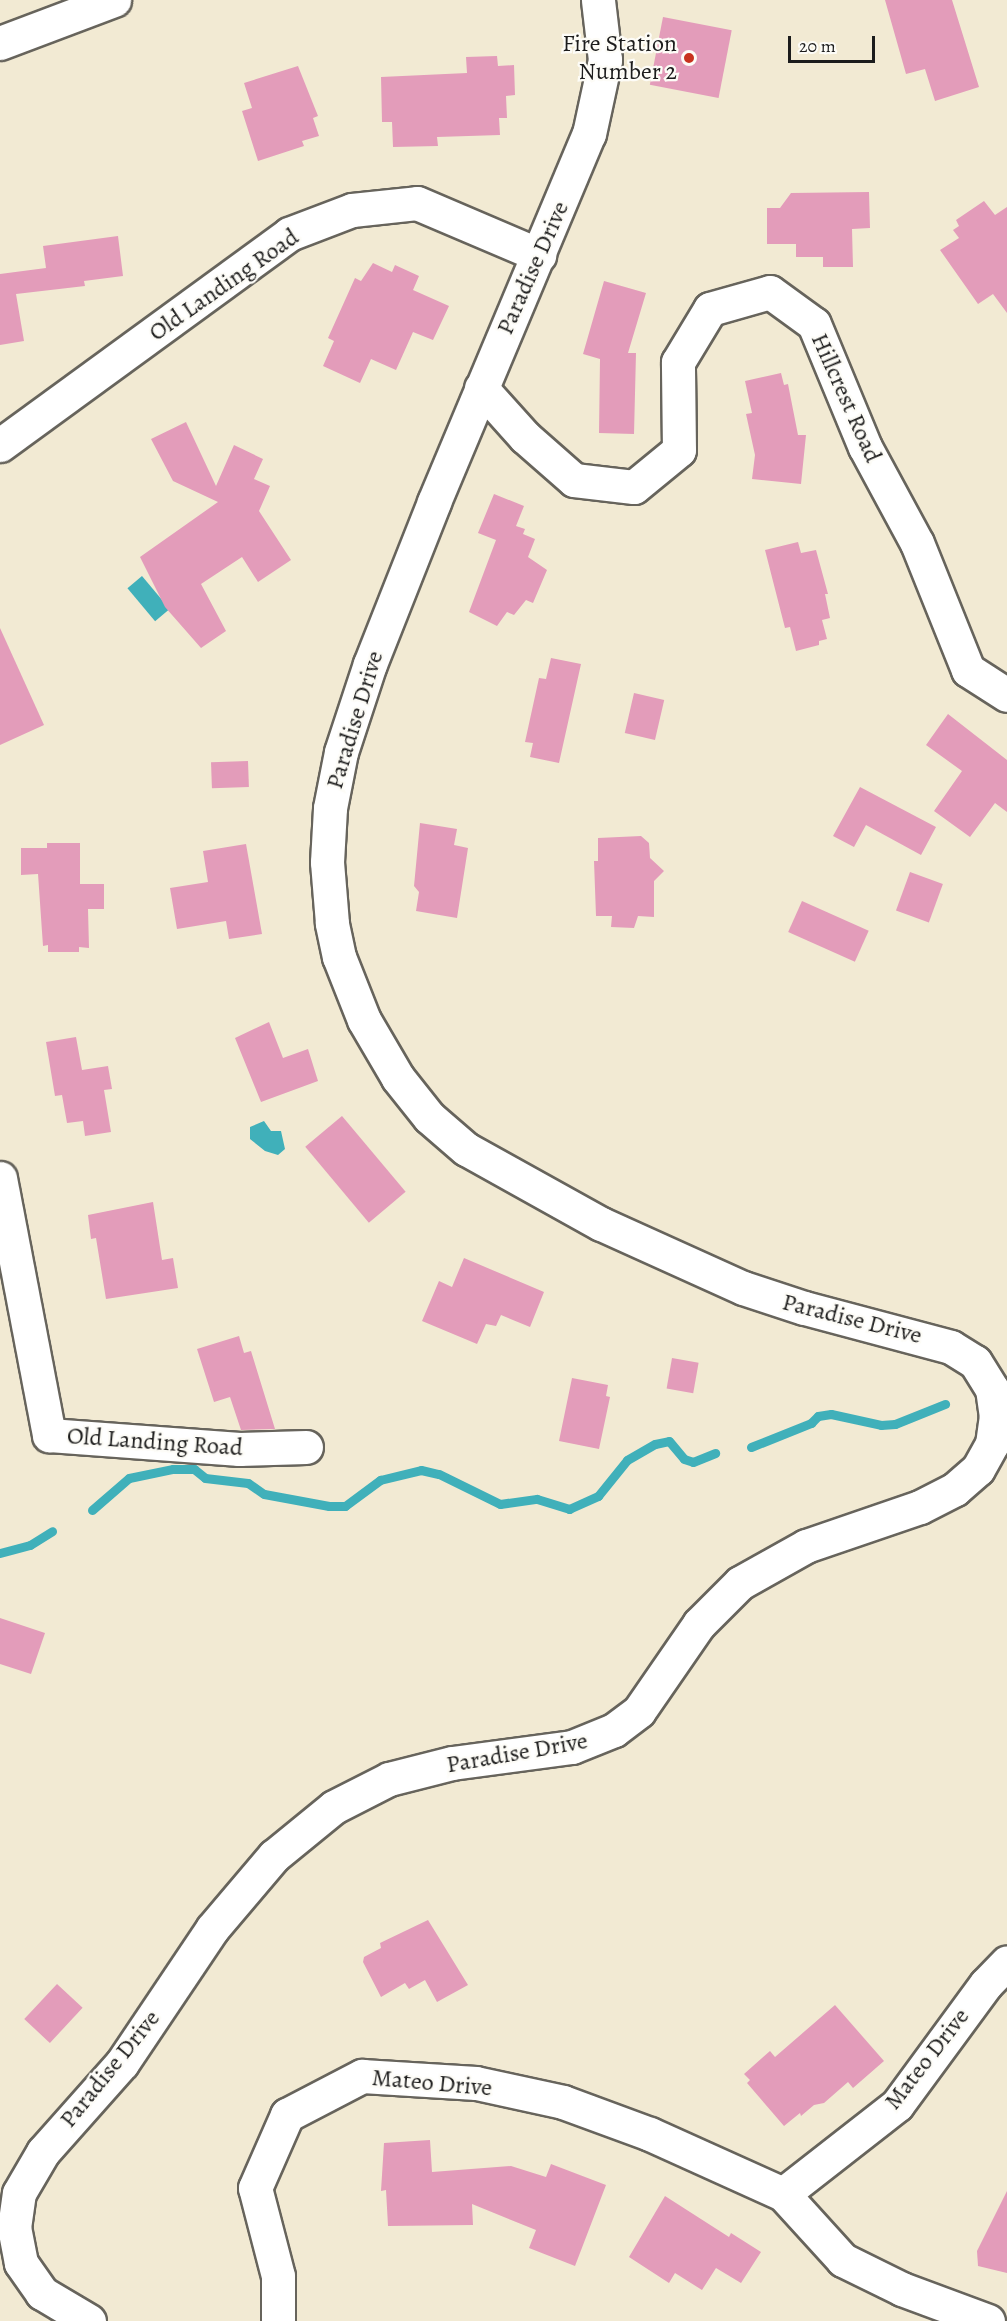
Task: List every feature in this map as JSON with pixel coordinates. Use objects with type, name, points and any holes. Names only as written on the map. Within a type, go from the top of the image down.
[{"type":"street","points":[[0,43],[114,0]]},
{"type":"street","name":"Paradise Drive","points":[[89,2321],[42,2293],[21,2263],[14,2228],[19,2193],[43,2152],[122,2063],[231,1903],[274,1856],[334,1807],[389,1779],[458,1762],[572,1747],[614,1730],[639,1711],[705,1617],[740,1583],[806,1546],[920,1507],[955,1489],[978,1469],[993,1437],[996,1417],[992,1389],[980,1369],[964,1354],[923,1337],[804,1308],[743,1288],[546,1196],[466,1149],[429,1117],[398,1078],[364,1020],[346,977],[332,923],[327,854],[334,781],[366,674],[481,388],[579,162],[601,91],[606,45],[598,0]]},
{"type":"street","name":"Old Landing Road","points":[[0,445],[53,410],[289,234],[352,210],[417,202],[539,255]]},
{"type":"street","name":"Hillcrest Road","points":[[481,388],[525,437],[574,480],[634,487],[679,450],[678,362],[710,309],[770,292],[814,324],[865,447],[917,543],[968,670],[1007,695]]},
{"type":"street","points":[[0,419],[53,410]]},
{"type":"street","name":"Old Landing Road","points":[[0,1178],[49,1435],[239,1449],[306,1447]]},
{"type":"street","name":"Mateo Drive","points":[[783,2194],[897,2104],[986,1984],[1007,1962]]},
{"type":"street","name":"Mateo Drive","points":[[278,2321],[278,2276],[255,2188],[287,2115],[362,2076],[476,2083],[563,2102],[650,2134],[783,2194],[843,2260],[902,2289],[988,2321]]},
{"type":"water","points":[[142,576],[170,609],[155,621],[127,588]]},
{"type":"water","points":[[264,1121],[271,1131],[281,1131],[285,1149],[278,1155],[265,1151],[250,1139],[250,1127]]},
{"type":"building","points":[[885,0],[952,0],[979,87],[935,101],[925,69],[906,74]]},
{"type":"building","points":[[663,17],[732,30],[719,98],[650,85]]},
{"type":"building","points":[[497,56],[498,66],[514,65],[515,95],[506,96],[507,118],[499,118],[500,135],[437,137],[438,146],[393,147],[392,122],[382,122],[381,77],[467,73],[466,57]]},
{"type":"building","points":[[298,66],[318,116],[313,118],[319,136],[302,141],[304,146],[258,161],[242,111],[252,108],[244,83]]},
{"type":"building","points":[[869,192],[870,228],[852,229],[853,267],[823,267],[823,257],[796,257],[796,244],[767,244],[767,208],[780,208],[791,193]]},
{"type":"building","points":[[984,201],[995,215],[1007,207],[1007,313],[993,294],[978,304],[940,250],[959,238],[953,230],[959,226],[956,220]]},
{"type":"building","points":[[118,236],[123,276],[84,281],[85,286],[16,294],[24,341],[0,345],[0,274],[46,268],[43,246]]},
{"type":"building","points":[[373,263],[392,272],[395,265],[419,276],[413,290],[449,306],[433,340],[413,332],[396,370],[371,359],[360,383],[323,366],[334,341],[328,338],[355,278],[361,281]]},
{"type":"building","points":[[604,281],[646,293],[628,353],[636,353],[634,434],[599,433],[600,359],[583,354]]},
{"type":"building","points":[[781,373],[784,385],[788,384],[798,435],[806,435],[801,484],[752,479],[755,455],[746,414],[752,413],[745,381]]},
{"type":"building","points":[[186,422],[216,486],[234,445],[263,459],[254,479],[270,486],[259,511],[291,560],[258,582],[242,557],[201,584],[226,631],[201,648],[165,607],[140,557],[218,502],[173,481],[151,439]]},
{"type":"building","points":[[494,494],[524,506],[516,526],[525,529],[523,534],[535,539],[528,557],[547,570],[533,603],[526,600],[514,615],[507,612],[497,626],[469,612],[496,540],[478,533]]},
{"type":"building","points":[[798,542],[801,553],[816,550],[828,594],[825,594],[830,618],[822,620],[827,639],[819,641],[819,645],[796,651],[790,627],[785,628],[765,550]]},
{"type":"building","points":[[0,628],[44,725],[0,745]]},
{"type":"building","points":[[551,658],[581,664],[559,763],[530,757],[533,743],[525,742],[539,678],[546,679]]},
{"type":"building","points":[[634,693],[664,700],[655,740],[625,733]]},
{"type":"building","points":[[948,714],[1007,760],[1007,812],[995,803],[970,837],[934,811],[962,771],[926,745]]},
{"type":"building","points":[[248,761],[249,787],[212,788],[211,762]]},
{"type":"building","points":[[860,787],[936,827],[921,855],[866,825],[854,847],[833,836]]},
{"type":"building","points":[[420,823],[457,829],[454,845],[468,848],[457,918],[416,911],[419,892],[414,886]]},
{"type":"building","points":[[641,836],[649,843],[650,858],[664,871],[654,881],[654,917],[638,916],[634,928],[611,927],[612,916],[596,916],[594,861],[598,861],[598,838]]},
{"type":"building","points":[[47,843],[80,843],[80,884],[104,884],[104,909],[88,909],[89,948],[79,947],[79,952],[48,952],[48,945],[43,946],[38,874],[21,875],[21,848],[47,848]]},
{"type":"building","points":[[246,844],[262,934],[229,939],[226,921],[177,929],[170,888],[208,882],[203,851]]},
{"type":"building","points":[[910,872],[943,884],[929,922],[896,911]]},
{"type":"building","points":[[802,901],[869,931],[855,962],[788,932]]},
{"type":"building","points":[[269,1022],[283,1058],[308,1049],[318,1081],[261,1102],[235,1038]]},
{"type":"building","points":[[76,1037],[82,1070],[108,1066],[112,1089],[104,1090],[111,1132],[85,1136],[83,1121],[67,1123],[62,1095],[55,1096],[46,1042]]},
{"type":"building","points":[[342,1116],[406,1192],[369,1223],[305,1147]]},
{"type":"building","points":[[153,1202],[162,1260],[173,1258],[178,1288],[106,1299],[96,1238],[91,1239],[88,1215]]},
{"type":"building","points":[[464,1258],[544,1292],[530,1327],[501,1315],[496,1326],[486,1324],[477,1344],[422,1321],[439,1281],[452,1287]]},
{"type":"building","points":[[239,1336],[244,1353],[251,1351],[275,1429],[241,1430],[230,1397],[214,1402],[197,1349]]},
{"type":"building","points":[[672,1358],[699,1363],[693,1393],[667,1389]]},
{"type":"building","points":[[572,1378],[608,1385],[606,1396],[610,1397],[599,1449],[559,1441]]},
{"type":"building","points":[[0,1618],[45,1633],[31,1674],[0,1664]]},
{"type":"building","points":[[428,1920],[468,1985],[437,2002],[425,1980],[409,1989],[405,1983],[381,1997],[363,1962],[364,1957],[381,1948],[380,1943]]},
{"type":"building","points":[[57,1984],[83,2008],[50,2043],[24,2019]]},
{"type":"building","points":[[835,2005],[884,2061],[853,2088],[848,2082],[824,2103],[814,2105],[801,2116],[800,2113],[784,2126],[747,2083],[750,2080],[744,2074],[770,2051],[775,2057]]},
{"type":"building","points":[[430,2140],[432,2172],[511,2166],[546,2177],[551,2164],[606,2185],[575,2266],[529,2248],[536,2230],[472,2204],[473,2225],[388,2226],[386,2190],[381,2191],[384,2143]]},
{"type":"building","points":[[1007,2191],[1007,2273],[978,2266],[977,2251]]},
{"type":"building","points":[[665,2196],[729,2237],[731,2233],[761,2252],[741,2283],[716,2268],[702,2290],[675,2273],[669,2283],[629,2257]]},
{"type":"waterway","points":[[751,1447],[811,1423],[818,1416],[831,1414],[881,1425],[895,1424],[945,1404]]},
{"type":"waterway","points":[[92,1510],[129,1478],[173,1469],[194,1469],[205,1478],[248,1483],[264,1494],[329,1506],[345,1506],[380,1480],[421,1470],[439,1474],[500,1504],[537,1499],[569,1509],[598,1496],[627,1460],[655,1444],[669,1441],[684,1459],[693,1462],[715,1453]]},
{"type":"waterway","points":[[0,1553],[30,1545],[52,1531]]},
{"type":"place","name":"Fire Station Number 2","points":[[689,58]]}]
